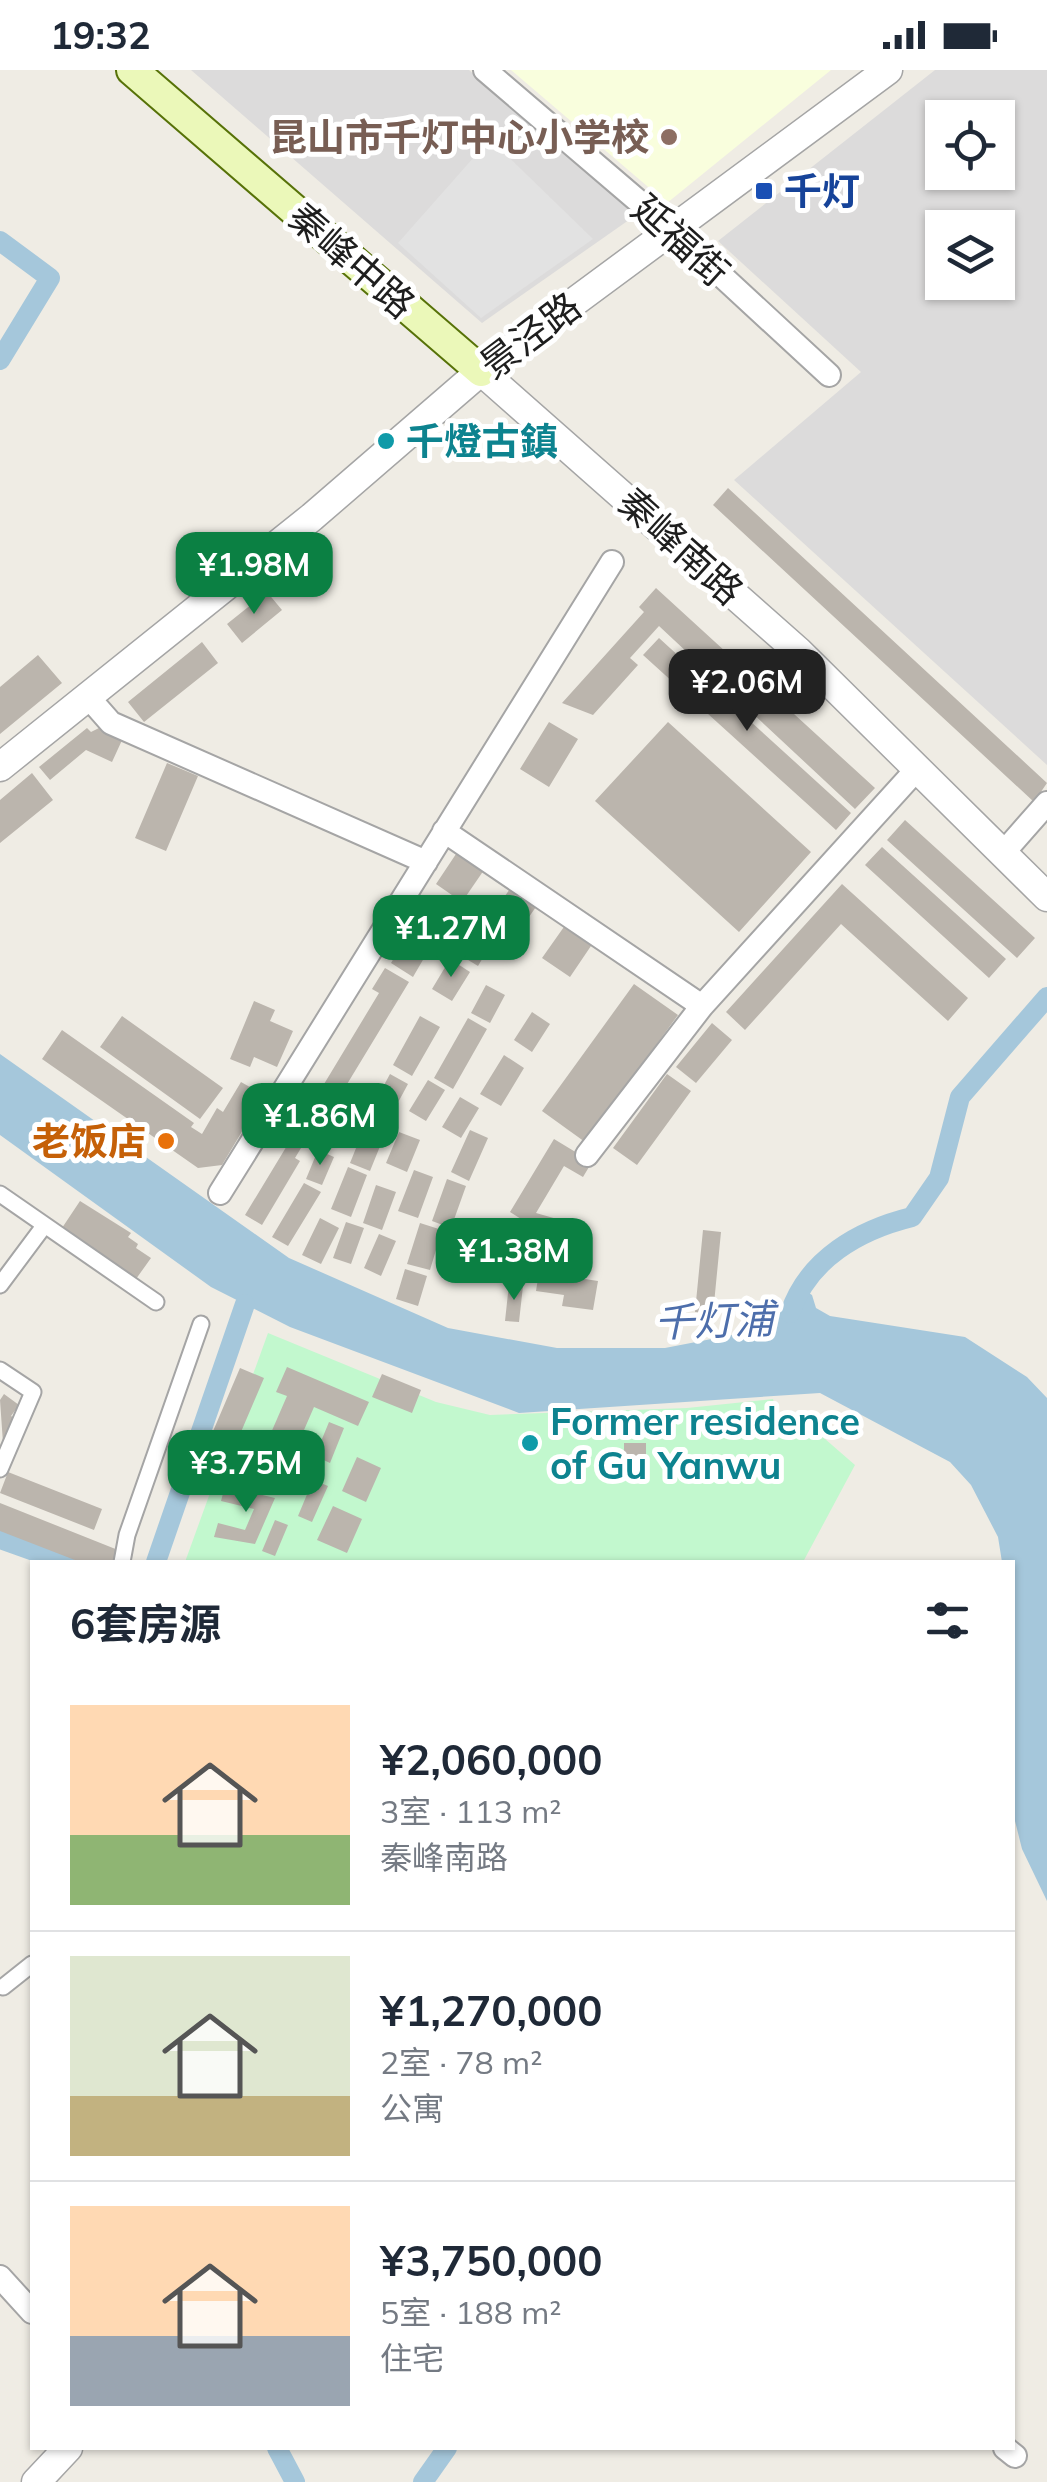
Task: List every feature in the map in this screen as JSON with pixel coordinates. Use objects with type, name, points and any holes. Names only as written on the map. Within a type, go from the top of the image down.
[{"type":"main road","name":"秦峰中路","points":[[132,70],[481,371]]},
{"type":"street","name":"延福街","points":[[485,70],[671,229],[829,375]]},
{"type":"street","name":"景泾路","points":[[0,767],[312,517],[481,371],[888,70]]},
{"type":"street","name":"秦峰南路","points":[[481,371],[785,639],[1047,896]]},
{"type":"street","points":[[220,1192],[612,562]]},
{"type":"street","points":[[88,698],[112,722],[426,862]]},
{"type":"street","points":[[587,1156],[702,1006],[917,769]]},
{"type":"street","points":[[1003,853],[1047,804]]},
{"type":"street","points":[[444,831],[702,1006]]},
{"type":"street","points":[[0,1194],[156,1302]]},
{"type":"street","points":[[0,1285],[44,1226]]},
{"type":"street","points":[[122,1560],[127,1535],[201,1324]]},
{"type":"street","points":[[0,1370],[33,1392],[0,1468]]},
{"type":"street","points":[[3,1987],[30,1966]]},
{"type":"street","points":[[0,2277],[30,2310]]},
{"type":"street","points":[[36,2482],[66,2450]]},
{"type":"shaded area","points":[[191,70],[469,70],[636,215],[482,323]]},
{"type":"shaded area","name":"昆山市千灯中心小学校","points":[[511,70],[831,70],[667,203]]},
{"type":"shaded area","points":[[935,70],[1047,70],[1047,765],[734,480],[861,372],[718,241]]},
{"type":"shaded area","points":[[490,139],[593,239],[481,318],[398,243]]},
{"type":"green space","name":"Former residence of Gu Yanwu","points":[[268,1333],[436,1402],[490,1415],[687,1408],[773,1399],[781,1429],[817,1432],[855,1465],[804,1560],[186,1560]]},
{"type":"water","points":[[0,1054],[289,1258],[448,1328],[557,1348],[665,1348],[763,1329],[776,1320],[788,1294],[804,1290],[812,1295],[816,1308],[830,1316],[965,1337],[1027,1377],[1047,1398],[1047,1901],[1022,1849],[1015,1821],[1015,1560],[1002,1560],[998,1537],[971,1485],[950,1462],[820,1393],[519,1413],[290,1327],[211,1287],[0,1135]]},
{"type":"building","points":[[728,488],[1047,783],[1034,802],[713,505]]},
{"type":"building","points":[[656,588],[875,788],[855,809],[659,626],[630,658],[638,665],[593,715],[562,703],[644,612],[639,607]]},
{"type":"building","points":[[267,592],[282,610],[242,643],[227,624]]},
{"type":"building","points":[[659,638],[851,813],[836,830],[643,655]]},
{"type":"building","points":[[202,642],[218,663],[144,722],[128,702]]},
{"type":"building","points":[[38,655],[62,683],[0,734],[0,687]]},
{"type":"building","points":[[549,722],[578,739],[549,787],[520,769]]},
{"type":"building","points":[[668,722],[811,852],[739,932],[595,801]]},
{"type":"building","points":[[87,728],[91,732],[99,728],[123,738],[112,762],[86,750],[50,780],[39,767]]},
{"type":"building","points":[[167,763],[198,776],[166,851],[135,838]]},
{"type":"building","points":[[32,773],[53,800],[0,843],[0,800]]},
{"type":"building","points":[[905,820],[1035,938],[1017,958],[887,840]]},
{"type":"building","points":[[882,847],[1006,959],[989,978],[865,865]]},
{"type":"building","points":[[458,851],[484,870],[462,902],[436,884]]},
{"type":"building","points":[[842,884],[968,998],[948,1021],[841,924],[745,1030],[726,1012]]},
{"type":"building","points":[[512,886],[538,904],[515,937],[489,919]]},
{"type":"building","points":[[432,898],[447,907],[429,937],[414,928]]},
{"type":"building","points":[[566,924],[593,943],[570,977],[542,958]]},
{"type":"building","points":[[471,925],[489,935],[484,943],[490,946],[478,966],[455,952]]},
{"type":"building","points":[[409,933],[431,946],[413,977],[391,963]]},
{"type":"building","points":[[450,959],[470,972],[452,1001],[432,989]]},
{"type":"building","points":[[385,968],[409,982],[335,1104],[318,1094],[379,993],[372,989]]},
{"type":"building","points":[[634,984],[678,1015],[585,1142],[542,1111]]},
{"type":"building","points":[[486,985],[505,995],[490,1023],[471,1013]]},
{"type":"building","points":[[254,1001],[275,1010],[270,1021],[293,1031],[277,1067],[254,1057],[250,1067],[230,1059]]},
{"type":"building","points":[[532,1012],[550,1024],[532,1052],[514,1040]]},
{"type":"building","points":[[122,1016],[223,1088],[200,1119],[100,1047]]},
{"type":"building","points":[[420,1016],[440,1027],[412,1076],[393,1065]]},
{"type":"building","points":[[468,1018],[487,1029],[453,1089],[434,1078]]},
{"type":"building","points":[[712,1023],[732,1040],[696,1083],[676,1067]]},
{"type":"building","points":[[62,1030],[194,1123],[191,1127],[202,1134],[217,1108],[223,1112],[241,1082],[264,1095],[222,1165],[198,1168],[42,1059]]},
{"type":"building","points":[[504,1055],[524,1068],[501,1106],[480,1094]]},
{"type":"building","points":[[390,1074],[408,1084],[388,1121],[370,1111]]},
{"type":"building","points":[[667,1074],[691,1091],[637,1165],[613,1148]]},
{"type":"building","points":[[428,1080],[445,1090],[426,1121],[409,1111]]},
{"type":"building","points":[[460,1097],[479,1108],[461,1138],[442,1127]]},
{"type":"building","points":[[314,1101],[333,1112],[315,1142],[307,1138],[295,1158],[300,1161],[262,1225],[245,1215]]},
{"type":"building","points":[[367,1121],[387,1129],[370,1171],[350,1163]]},
{"type":"building","points":[[470,1130],[488,1138],[469,1181],[451,1172]]},
{"type":"building","points":[[399,1132],[420,1140],[407,1172],[386,1163]]},
{"type":"building","points":[[554,1139],[592,1162],[583,1177],[564,1166],[536,1213],[571,1223],[568,1235],[529,1224],[510,1212]]},
{"type":"building","points":[[318,1150],[334,1157],[322,1185],[306,1179]]},
{"type":"building","points":[[348,1167],[367,1175],[351,1217],[331,1209]]},
{"type":"building","points":[[414,1170],[433,1177],[418,1218],[398,1211]]},
{"type":"building","points":[[447,1179],[466,1186],[451,1228],[432,1221]]},
{"type":"building","points":[[304,1183],[321,1192],[288,1246],[272,1237]]},
{"type":"building","points":[[376,1185],[396,1192],[382,1230],[363,1223]]},
{"type":"building","points":[[80,1201],[131,1233],[128,1237],[138,1244],[136,1248],[151,1258],[136,1279],[62,1228]]},
{"type":"building","points":[[320,1218],[339,1228],[321,1264],[302,1255]]},
{"type":"building","points":[[484,1220],[501,1227],[488,1259],[471,1252]]},
{"type":"building","points":[[346,1222],[364,1228],[351,1264],[333,1258]]},
{"type":"building","points":[[420,1223],[442,1230],[430,1270],[407,1264]]},
{"type":"building","points":[[521,1229],[585,1244],[580,1260],[537,1249],[531,1281],[512,1277]]},
{"type":"building","points":[[703,1230],[721,1232],[713,1314],[695,1312]]},
{"type":"building","points":[[379,1234],[396,1241],[381,1276],[364,1268]]},
{"type":"building","points":[[405,1269],[427,1276],[418,1306],[396,1299]]},
{"type":"building","points":[[539,1272],[598,1281],[593,1310],[562,1306],[564,1295],[536,1291]]},
{"type":"building","points":[[509,1284],[523,1286],[519,1322],[505,1321]]},
{"type":"building","points":[[287,1367],[369,1402],[358,1426],[314,1407],[284,1476],[257,1465],[287,1396],[276,1392]]},
{"type":"building","points":[[240,1368],[264,1378],[232,1453],[208,1443]]},
{"type":"building","points":[[382,1374],[421,1390],[412,1413],[372,1397]]},
{"type":"building","points":[[4,1394],[19,1405],[11,1416],[18,1420],[3,1443],[0,1400]]},
{"type":"building","points":[[329,1422],[344,1428],[330,1463],[315,1456]]},
{"type":"building","points":[[624,1443],[646,1443],[646,1476],[624,1477]]},
{"type":"building","points":[[210,1453],[251,1463],[246,1481],[224,1475],[220,1492],[202,1487]]},
{"type":"building","points":[[357,1457],[381,1468],[366,1502],[342,1491]]},
{"type":"building","points":[[8,1472],[102,1509],[94,1530],[0,1493]]},
{"type":"building","points":[[313,1480],[328,1486],[312,1522],[298,1516]]},
{"type":"building","points":[[225,1486],[275,1498],[255,1544],[214,1537],[218,1523],[245,1530],[254,1509],[221,1501]]},
{"type":"building","points":[[0,1503],[118,1550],[114,1560],[75,1560],[0,1531]]},
{"type":"building","points":[[333,1506],[362,1519],[347,1553],[317,1540]]},
{"type":"building","points":[[275,1520],[288,1525],[275,1556],[262,1551]]},
{"type":"waterway","points":[[0,241],[50,278],[0,360]]},
{"type":"waterway","name":"千灯浦","points":[[790,1313],[809,1277],[838,1250],[873,1230],[912,1217],[939,1178],[960,1097],[1047,997]]},
{"type":"waterway","points":[[157,1560],[245,1304]]},
{"type":"waterway","points":[[0,1539],[59,1560]]},
{"type":"waterway","points":[[278,2450],[295,2482]]},
{"type":"waterway","points":[[423,2482],[446,2450]]},
{"type":"place","name":"昆山市千灯中心小学校","points":[[669,137]]},
{"type":"place","name":"千灯","points":[[764,191]]},
{"type":"place","name":"千燈古鎮","points":[[386,441]]},
{"type":"place","name":"老饭店","points":[[166,1141]]},
{"type":"place","name":"Former residence of Gu Yanwu","points":[[530,1443]]}]
